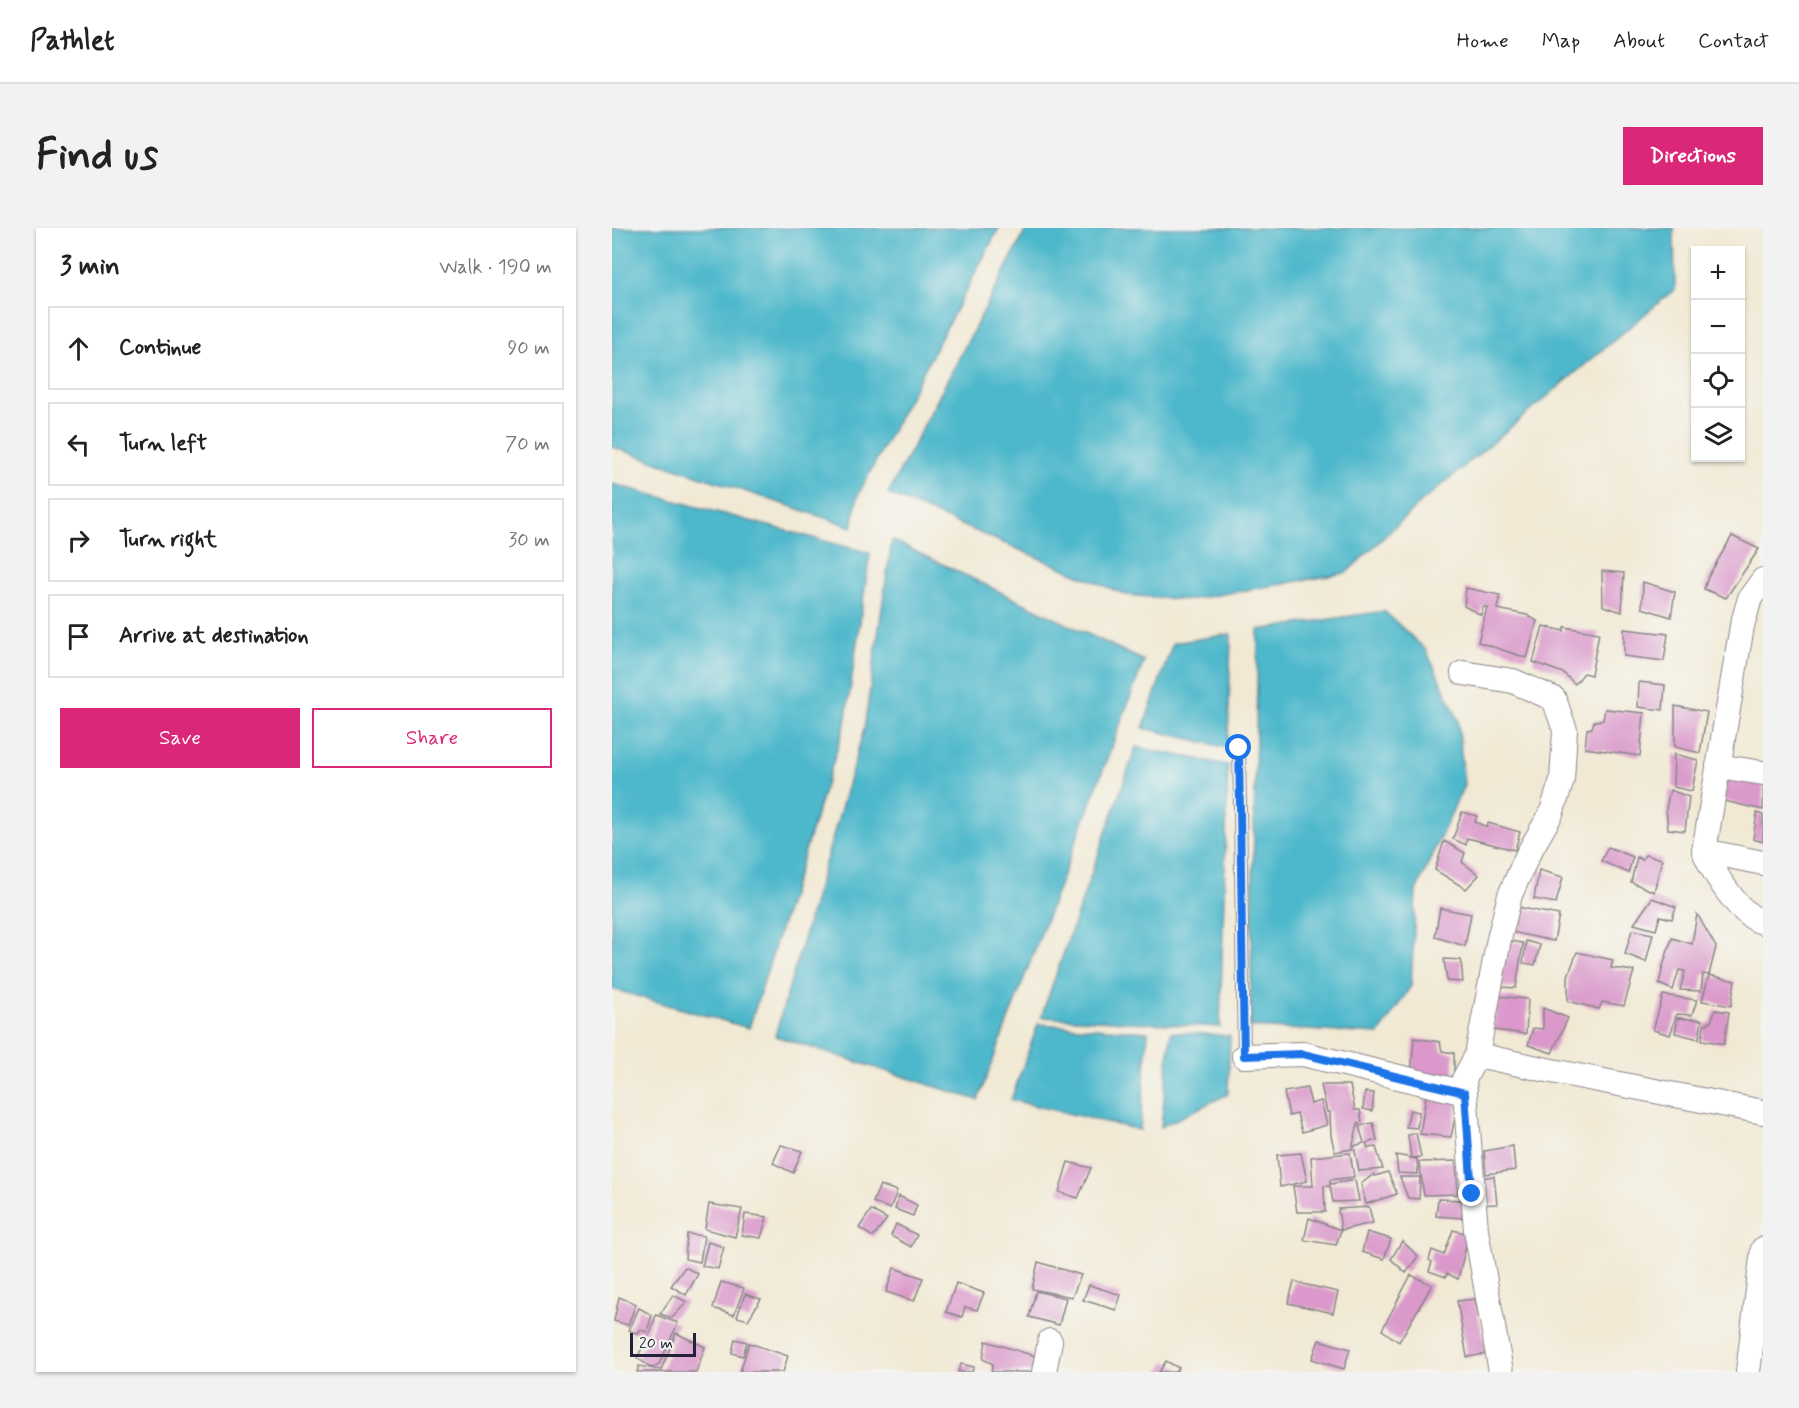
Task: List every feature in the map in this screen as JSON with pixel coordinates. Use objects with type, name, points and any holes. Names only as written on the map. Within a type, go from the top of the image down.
[{"type":"street","points":[[1763,580],[1750,598],[1742,626],[1704,851],[1713,870],[1738,904],[1757,920],[1763,922]]},
{"type":"street","points":[[1463,673],[1513,681],[1554,699],[1565,730],[1562,780],[1551,814],[1528,854],[1510,895],[1499,939],[1477,1055],[1464,1079],[1476,1230],[1501,1372]]},
{"type":"street","points":[[1718,766],[1763,773]]},
{"type":"street","points":[[1704,851],[1763,863]]},
{"type":"street","points":[[1244,1056],[1303,1054],[1465,1093]]},
{"type":"street","points":[[1477,1055],[1763,1113]]},
{"type":"street","points":[[1748,1372],[1763,1249]]},
{"type":"street","points":[[1044,1372],[1050,1341]]},
{"type":"lane","points":[[1239,748],[1244,1056]]},
{"type":"water","points":[[612,228],[999,228],[858,495],[852,527],[612,447]]},
{"type":"water","points":[[1027,228],[1674,228],[1675,289],[1418,505],[1346,573],[1188,600],[1126,595],[888,494]]},
{"type":"water","points":[[612,484],[870,553],[845,724],[749,1028],[612,989]]},
{"type":"water","points":[[892,540],[1144,661],[978,1100],[775,1036],[864,729]]},
{"type":"water","points":[[1384,611],[1426,650],[1458,719],[1464,785],[1416,891],[1411,986],[1379,1034],[1250,1027],[1258,630]]},
{"type":"water","points":[[1231,634],[1228,748],[1143,728],[1173,643]]},
{"type":"water","points":[[1136,747],[1228,765],[1220,1027],[1041,1017]]},
{"type":"water","points":[[1038,1024],[1148,1032],[1140,1130],[1011,1100]]},
{"type":"water","points":[[1171,1032],[1230,1036],[1228,1094],[1161,1127]]},
{"type":"building","points":[[1732,536],[1759,549],[1726,598],[1704,589],[1708,577]]},
{"type":"building","points":[[1602,571],[1624,573],[1622,612],[1603,606]]},
{"type":"building","points":[[1643,582],[1675,592],[1671,617],[1642,608]]},
{"type":"building","points":[[1466,588],[1500,595],[1497,609],[1527,615],[1537,621],[1527,658],[1478,642],[1487,607],[1483,607],[1481,615],[1464,606]]},
{"type":"building","points":[[1543,626],[1564,631],[1564,627],[1599,633],[1591,675],[1584,673],[1575,684],[1563,673],[1533,662]]},
{"type":"building","points":[[1624,629],[1668,634],[1664,661],[1624,656]]},
{"type":"building","points":[[1639,682],[1665,685],[1663,710],[1638,707]]},
{"type":"building","points":[[1675,706],[1707,712],[1700,753],[1675,747]]},
{"type":"building","points":[[1605,709],[1644,713],[1640,756],[1585,748],[1587,729],[1592,728],[1594,721],[1603,720]]},
{"type":"building","points":[[1674,754],[1698,760],[1692,791],[1673,787]]},
{"type":"building","points":[[1730,771],[1763,778],[1763,810],[1720,800]]},
{"type":"building","points":[[1670,790],[1689,797],[1685,831],[1668,829],[1666,808]]},
{"type":"building","points":[[1462,812],[1477,816],[1475,822],[1487,827],[1488,823],[1520,832],[1515,850],[1467,838],[1466,845],[1453,839]]},
{"type":"building","points":[[1757,813],[1763,815],[1763,842],[1753,839]]},
{"type":"building","points":[[1444,841],[1465,853],[1462,862],[1479,875],[1466,889],[1435,870]]},
{"type":"building","points":[[1608,847],[1633,857],[1628,873],[1601,861]]},
{"type":"building","points":[[1645,855],[1662,859],[1654,892],[1631,882],[1637,857],[1642,860]]},
{"type":"building","points":[[1539,870],[1563,877],[1556,903],[1534,899]]},
{"type":"building","points":[[1652,898],[1676,907],[1672,919],[1660,916],[1656,930],[1634,924]]},
{"type":"building","points":[[1517,907],[1559,915],[1554,941],[1511,932]]},
{"type":"building","points":[[1440,908],[1471,914],[1465,946],[1435,937]]},
{"type":"building","points":[[1697,914],[1716,947],[1709,975],[1703,974],[1701,991],[1680,990],[1685,971],[1679,970],[1673,990],[1659,984],[1663,966],[1672,938],[1692,944]]},
{"type":"building","points":[[1632,930],[1653,934],[1646,962],[1625,954]]},
{"type":"building","points":[[1505,940],[1523,943],[1516,988],[1500,987]]},
{"type":"building","points":[[1526,941],[1540,945],[1535,965],[1523,963]]},
{"type":"building","points":[[1577,952],[1613,960],[1611,968],[1634,971],[1624,1006],[1602,1002],[1599,1009],[1568,1001],[1568,976]]},
{"type":"building","points":[[1444,959],[1461,960],[1463,982],[1447,981]]},
{"type":"building","points":[[1709,975],[1735,981],[1731,1006],[1702,1001]]},
{"type":"building","points":[[1663,995],[1697,1000],[1692,1015],[1677,1014],[1670,1035],[1653,1030]]},
{"type":"building","points":[[1496,996],[1528,999],[1526,1034],[1494,1030]]},
{"type":"building","points":[[1543,1008],[1568,1018],[1552,1053],[1528,1045],[1533,1028],[1543,1029]]},
{"type":"building","points":[[1715,1010],[1729,1012],[1724,1044],[1702,1040],[1704,1025],[1711,1022]]},
{"type":"building","points":[[1678,1018],[1702,1020],[1699,1039],[1675,1033]]},
{"type":"building","points":[[1414,1038],[1440,1042],[1442,1051],[1454,1053],[1454,1084],[1411,1074]]},
{"type":"building","points":[[1321,1085],[1350,1085],[1355,1110],[1360,1110],[1362,1122],[1358,1123],[1352,1149],[1335,1152],[1331,1136],[1330,1112],[1327,1112]]},
{"type":"building","points":[[1307,1088],[1311,1104],[1321,1101],[1327,1125],[1302,1132],[1297,1114],[1289,1116],[1284,1092]]},
{"type":"building","points":[[1365,1092],[1374,1093],[1372,1111],[1363,1109]]},
{"type":"building","points":[[1426,1096],[1459,1099],[1451,1137],[1420,1134]]},
{"type":"building","points":[[1410,1110],[1419,1112],[1417,1128],[1406,1127]]},
{"type":"building","points":[[1373,1123],[1377,1140],[1366,1143],[1368,1148],[1376,1147],[1383,1169],[1359,1171],[1354,1146],[1364,1143],[1359,1126]]},
{"type":"building","points":[[1416,1133],[1421,1157],[1411,1158],[1408,1135]]},
{"type":"building","points":[[781,1145],[802,1151],[793,1173],[773,1163]]},
{"type":"building","points":[[1513,1146],[1515,1170],[1486,1174],[1484,1151]]},
{"type":"building","points":[[1301,1153],[1307,1181],[1280,1187],[1277,1155]]},
{"type":"building","points":[[1350,1153],[1354,1177],[1330,1180],[1330,1184],[1355,1180],[1359,1201],[1333,1202],[1330,1186],[1324,1186],[1325,1212],[1297,1212],[1293,1186],[1313,1186],[1311,1157]]},
{"type":"building","points":[[1396,1155],[1417,1159],[1418,1174],[1398,1173]]},
{"type":"building","points":[[1456,1161],[1458,1194],[1424,1195],[1419,1162]]},
{"type":"building","points":[[1068,1162],[1091,1168],[1078,1198],[1059,1192]]},
{"type":"building","points":[[1388,1172],[1397,1194],[1366,1204],[1361,1184],[1374,1174],[1375,1176]]},
{"type":"building","points":[[1494,1176],[1497,1204],[1475,1205],[1474,1179]]},
{"type":"building","points":[[1400,1177],[1420,1177],[1419,1199],[1408,1198]]},
{"type":"building","points":[[880,1185],[897,1191],[890,1209],[873,1202]]},
{"type":"building","points":[[899,1196],[917,1205],[913,1216],[895,1209]]},
{"type":"building","points":[[1438,1199],[1462,1200],[1462,1218],[1436,1216]]},
{"type":"building","points":[[709,1204],[742,1209],[735,1237],[705,1229]]},
{"type":"building","points":[[1369,1207],[1373,1223],[1341,1230],[1338,1209]]},
{"type":"building","points":[[871,1210],[887,1219],[873,1237],[859,1228]]},
{"type":"building","points":[[745,1214],[767,1217],[761,1238],[742,1235]]},
{"type":"building","points":[[1309,1218],[1341,1230],[1336,1245],[1304,1240]]},
{"type":"building","points":[[896,1224],[917,1235],[911,1247],[891,1236]]},
{"type":"building","points":[[1453,1230],[1469,1234],[1458,1279],[1447,1273],[1446,1277],[1429,1271],[1432,1250],[1444,1255]]},
{"type":"building","points":[[1367,1232],[1391,1239],[1384,1259],[1362,1252]]},
{"type":"building","points":[[687,1234],[704,1236],[700,1262],[685,1259]]},
{"type":"building","points":[[1402,1241],[1418,1256],[1406,1273],[1391,1259]]},
{"type":"building","points":[[708,1242],[724,1247],[718,1269],[702,1266]]},
{"type":"building","points":[[1038,1262],[1081,1275],[1072,1297],[1032,1289]]},
{"type":"building","points":[[685,1267],[698,1274],[686,1295],[671,1286]]},
{"type":"building","points":[[894,1268],[923,1278],[914,1301],[886,1292]]},
{"type":"building","points":[[1411,1275],[1432,1285],[1399,1342],[1382,1330]]},
{"type":"building","points":[[721,1282],[744,1288],[734,1315],[713,1308]]},
{"type":"building","points":[[1294,1282],[1338,1292],[1333,1313],[1288,1303]]},
{"type":"building","points":[[956,1283],[984,1293],[977,1310],[965,1307],[962,1317],[946,1312]]},
{"type":"building","points":[[1089,1285],[1121,1295],[1116,1310],[1083,1300]]},
{"type":"building","points":[[1036,1291],[1066,1298],[1059,1325],[1029,1317]]},
{"type":"building","points":[[745,1294],[761,1299],[748,1320],[737,1317]]},
{"type":"building","points":[[673,1295],[687,1302],[672,1318],[660,1314]]},
{"type":"building","points":[[619,1297],[636,1304],[628,1325],[614,1321]]},
{"type":"building","points":[[1475,1299],[1487,1354],[1467,1357],[1457,1301]]},
{"type":"building","points":[[639,1308],[652,1315],[647,1332],[640,1330],[638,1334],[629,1330]]},
{"type":"building","points":[[656,1315],[678,1323],[659,1364],[652,1368],[637,1358],[651,1331]]},
{"type":"building","points":[[676,1333],[705,1347],[696,1372],[637,1372],[639,1366],[661,1370]]},
{"type":"building","points":[[735,1339],[747,1342],[743,1356],[732,1353]]},
{"type":"building","points":[[1319,1340],[1350,1349],[1344,1369],[1312,1359]]},
{"type":"building","points":[[986,1341],[1038,1357],[1035,1372],[991,1372],[993,1364],[983,1359]]},
{"type":"building","points":[[749,1343],[788,1356],[783,1372],[740,1372]]},
{"type":"building","points":[[1166,1361],[1179,1368],[1176,1372],[1159,1372]]},
{"type":"building","points":[[961,1364],[974,1367],[972,1372],[958,1372]]},
{"type":"route","points":[[1239,748],[1244,1056],[1303,1054],[1465,1093],[1472,1194]]}]
